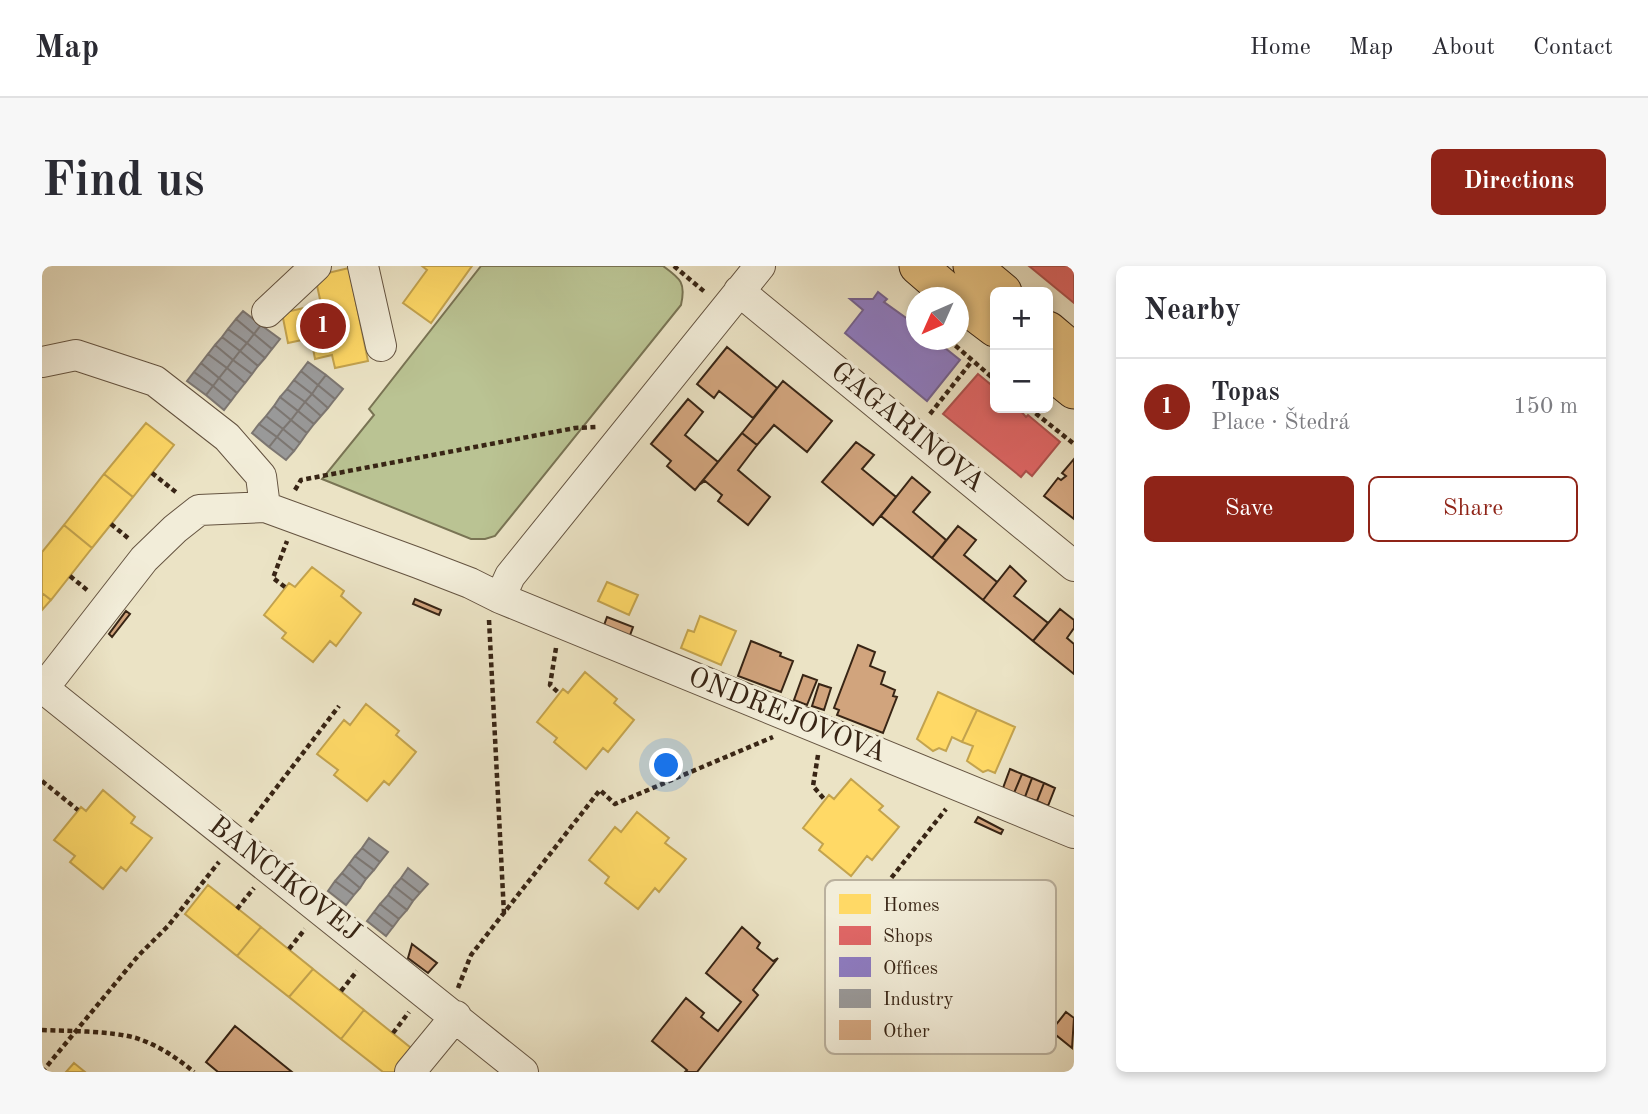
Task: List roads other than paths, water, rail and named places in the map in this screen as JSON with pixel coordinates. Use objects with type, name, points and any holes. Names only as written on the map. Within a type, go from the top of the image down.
[{"type":"main road","points":[[918,266],[943,287]]},
{"type":"main road","points":[[972,266],[997,287]]},
{"type":"main road","points":[[969,308],[990,324]]},
{"type":"main road","points":[[1053,334],[1074,352]]},
{"type":"main road","points":[[1053,373],[1074,390]]},
{"type":"street","points":[[267,312],[316,266]]},
{"type":"street","points":[[363,266],[381,346]]},
{"type":"street","points":[[494,608],[510,576],[743,275]]},
{"type":"street","name":"GAGARINOVA","points":[[743,275],[1074,566]]},
{"type":"street","points":[[42,362],[76,355],[155,381],[227,436],[261,476],[264,497]]},
{"type":"street","name":"ONDREJOVOVA","points":[[43,689],[145,559],[175,529],[199,510],[264,497],[470,583],[494,608],[1074,833]]},
{"type":"street","name":"BANCÍKOVEJ","points":[[43,689],[523,1072]]},
{"type":"street","points":[[410,1072],[452,1014]]},
{"type":"place","name":"Topas","points":[[323,326]]}]
